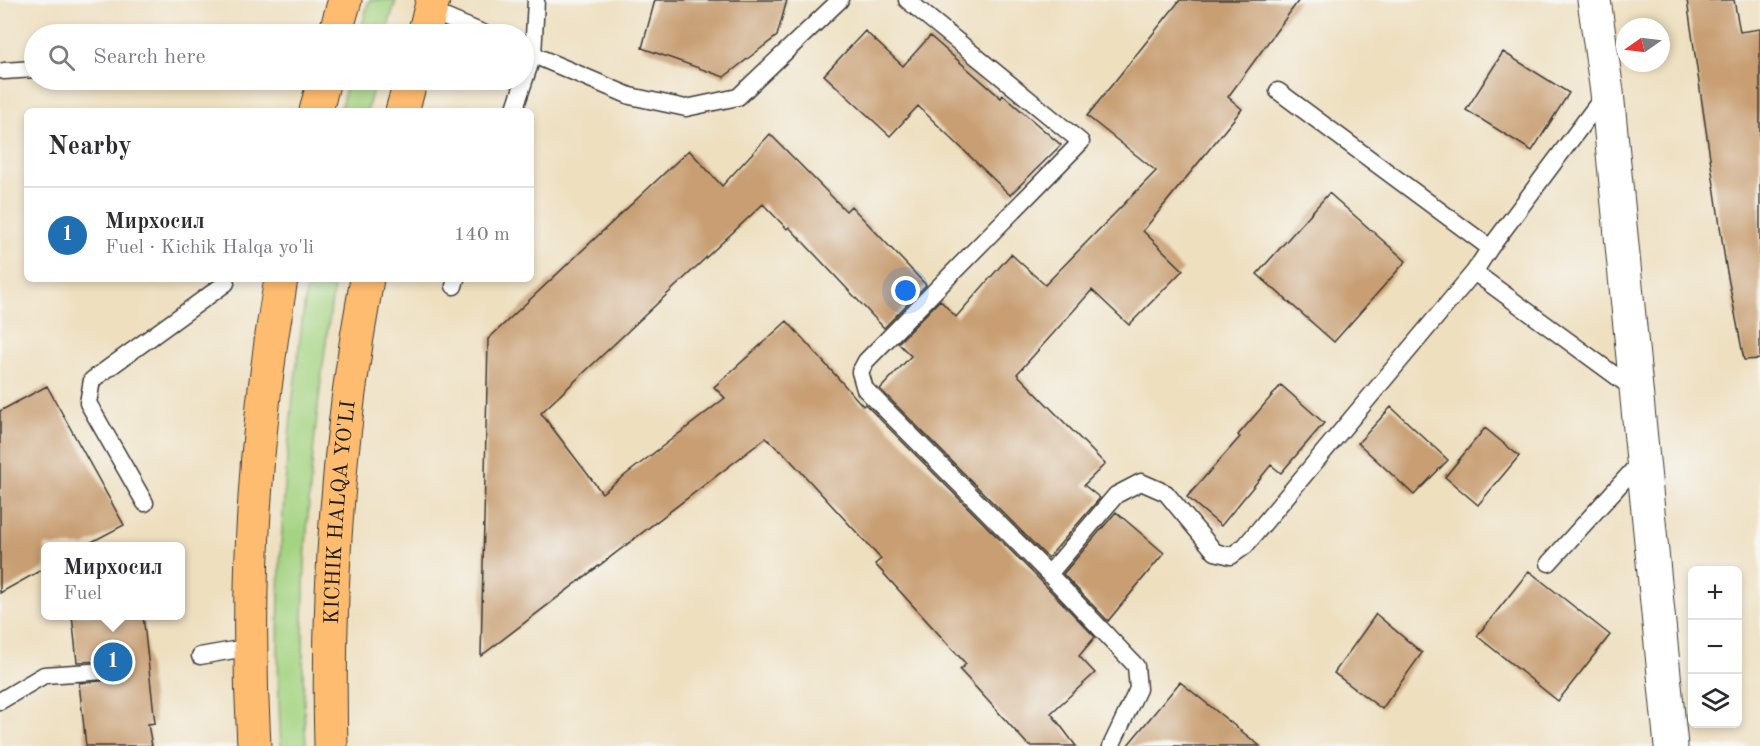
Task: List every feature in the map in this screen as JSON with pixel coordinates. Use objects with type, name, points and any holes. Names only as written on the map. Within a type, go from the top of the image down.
[{"type":"highway","points":[[338,24],[345,0]]},
{"type":"highway","points":[[317,108],[321,90]]},
{"type":"highway","points":[[403,108],[408,90]]},
{"type":"highway","points":[[254,746],[251,647],[252,554],[260,432],[280,282]]},
{"type":"highway","name":"KICHIK HALQA YO'LI","points":[[331,746],[331,606],[335,512],[346,412],[367,282]]},
{"type":"street","points":[[1594,0],[1607,92],[1671,746]]},
{"type":"lane","points":[[532,24],[536,0]]},
{"type":"lane","points":[[534,56],[630,96],[686,108],[738,97],[840,0]]},
{"type":"lane","points":[[907,0],[1081,142],[866,361],[860,372],[865,389],[1049,574],[1136,666],[1138,689],[1111,746]]},
{"type":"lane","points":[[429,15],[456,24]]},
{"type":"lane","points":[[4,71],[24,70]]},
{"type":"lane","points":[[515,108],[519,90]]},
{"type":"lane","points":[[1278,91],[1490,248]]},
{"type":"lane","points":[[1049,574],[1116,495],[1141,482],[1166,493],[1215,552],[1231,555],[1245,546],[1474,272],[1607,92]]},
{"type":"lane","points":[[1474,272],[1635,390]]},
{"type":"lane","points":[[145,503],[88,403],[93,381],[226,283]]},
{"type":"lane","points":[[1549,563],[1642,460]]},
{"type":"lane","points":[[200,656],[251,647]]},
{"type":"lane","points":[[0,701],[44,675],[106,671]]},
{"type":"green space","points":[[369,0],[396,0],[389,24],[363,24]]},
{"type":"green space","points":[[345,90],[372,90],[368,108],[341,108]]},
{"type":"green space","points":[[308,282],[335,282],[319,394],[308,512],[303,629],[306,746],[281,746],[279,702],[282,527],[293,396]]},
{"type":"building","points":[[655,0],[787,0],[777,36],[724,77],[642,48]]},
{"type":"building","points":[[1180,0],[1299,0],[1228,97],[1242,109],[1143,231],[1183,270],[1129,325],[1092,290],[1017,374],[1105,464],[1084,485],[1100,498],[1048,558],[880,389],[911,356],[898,343],[940,300],[956,317],[1011,254],[1045,285],[1156,171],[1087,116]]},
{"type":"building","points":[[1687,0],[1734,0],[1740,32],[1760,29],[1760,359],[1744,360],[1726,267]]},
{"type":"building","points":[[865,31],[903,66],[930,36],[1001,98],[1003,95],[1061,145],[1010,195],[918,106],[890,136],[824,75]]},
{"type":"building","points":[[1503,52],[1569,93],[1532,151],[1466,110]]},
{"type":"building","points":[[770,134],[846,211],[851,206],[926,285],[884,328],[789,227],[787,229],[763,204],[541,413],[602,493],[725,398],[714,387],[787,321],[863,406],[865,404],[1095,637],[1079,656],[1095,673],[1051,713],[1076,746],[1029,746],[960,670],[966,664],[875,564],[881,559],[781,450],[766,438],[481,656],[488,339],[689,150],[722,186]]},
{"type":"building","points":[[1329,193],[1406,261],[1334,342],[1257,274]]},
{"type":"building","points":[[1281,385],[1324,423],[1281,473],[1271,465],[1221,526],[1187,497],[1240,437],[1238,435]]},
{"type":"building","points":[[47,386],[124,525],[92,542],[41,542],[41,570],[0,593],[0,411]]},
{"type":"building","points":[[1391,407],[1448,460],[1414,495],[1358,443]]},
{"type":"building","points":[[1485,428],[1519,456],[1478,505],[1445,477]]},
{"type":"building","points":[[1116,512],[1164,553],[1108,621],[1063,574]]},
{"type":"building","points":[[1529,571],[1610,635],[1558,701],[1477,636]]},
{"type":"building","points":[[1376,614],[1422,653],[1382,709],[1334,673]]},
{"type":"building","points":[[73,620],[144,620],[155,723],[148,724],[152,746],[86,746],[79,683],[111,680],[116,675],[116,670],[114,665],[106,661],[77,662]]},
{"type":"building","points":[[1180,682],[1260,746],[1127,746]]},
{"type":"place","name":"Мирхосил","points":[[113,662]]}]
